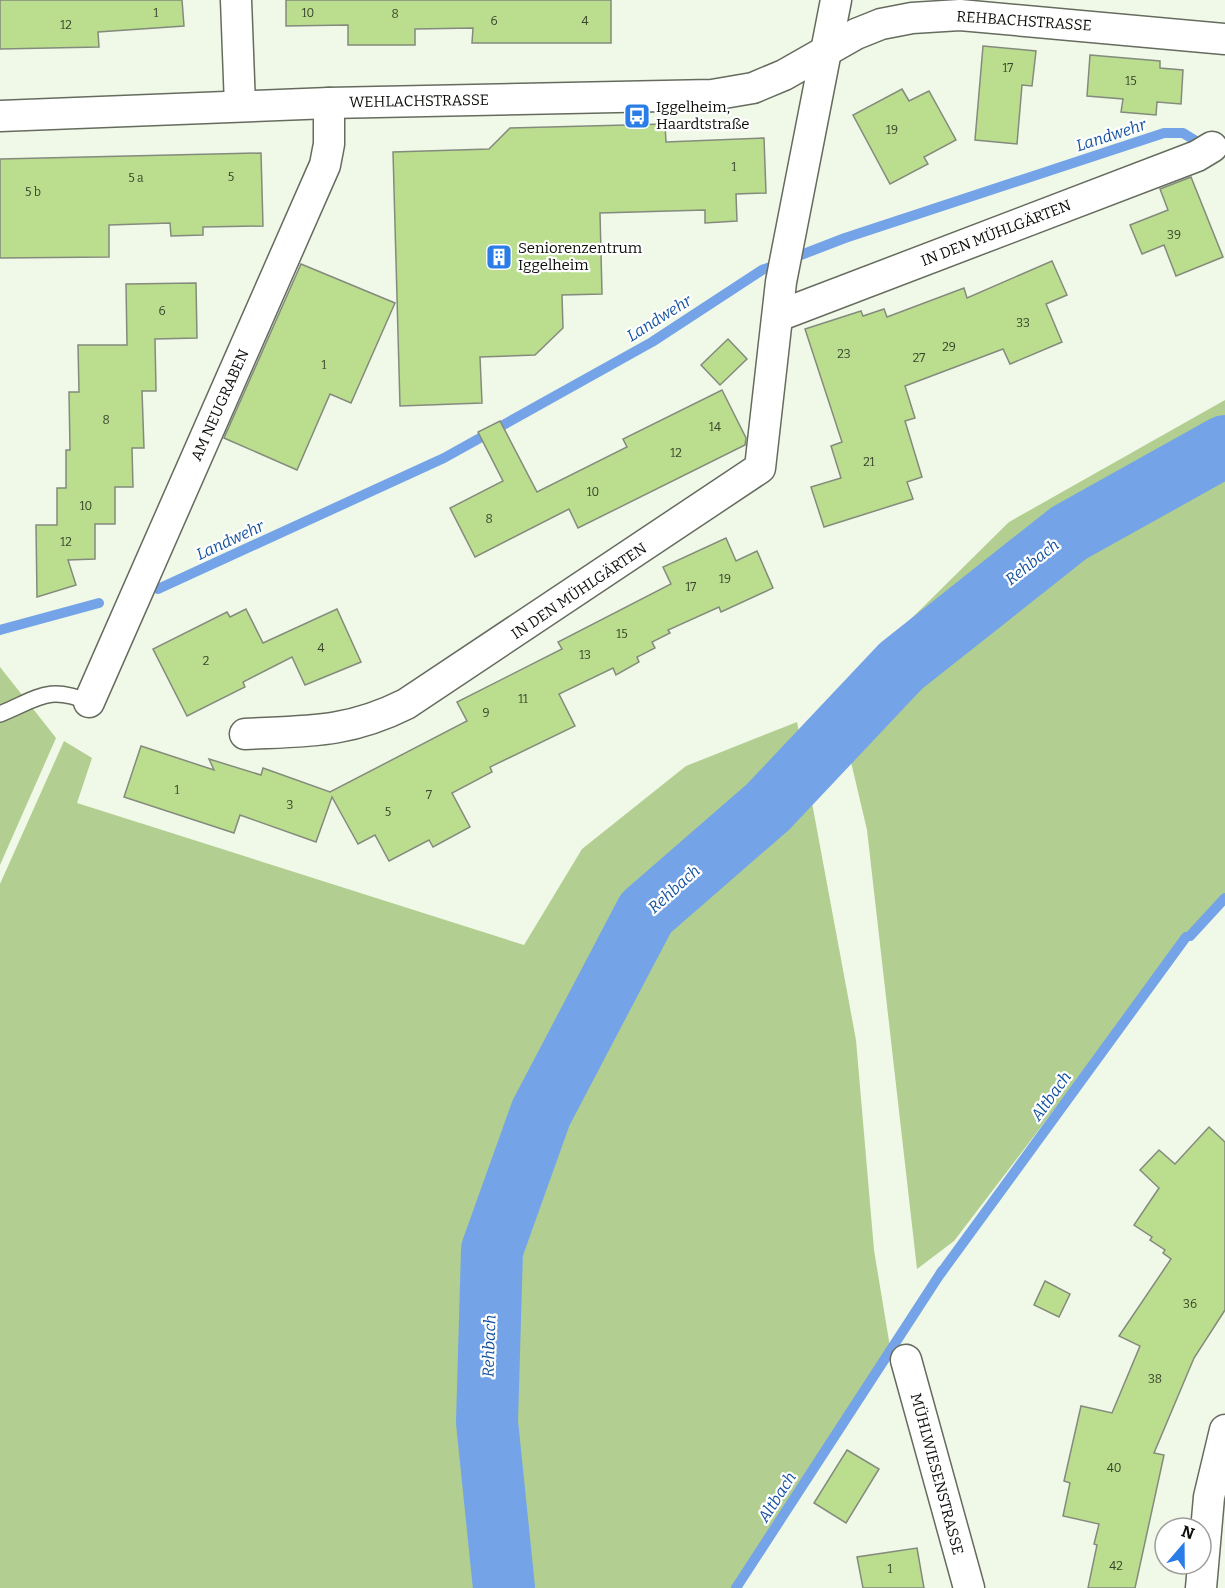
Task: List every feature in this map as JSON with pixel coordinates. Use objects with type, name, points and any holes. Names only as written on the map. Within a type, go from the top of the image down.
[{"type":"street","points":[[236,0],[240,106]]},
{"type":"street","name":"IN DEN MÜHLGÄRTEN","points":[[245,734],[344,728],[375,719],[406,704],[760,468],[781,282],[836,0]]},
{"type":"street","name":"REHBACHSTRASSE","points":[[828,50],[856,34],[881,24],[912,18],[960,15],[1225,39]]},
{"type":"street","name":"WEHLACHSTRASSE","points":[[0,116],[329,103],[712,94],[753,88],[784,75],[828,50]]},
{"type":"street","name":"AM NEUGRABEN","points":[[89,702],[325,165],[329,144],[329,103]]},
{"type":"street","name":"IN DEN MÜHLGÄRTEN","points":[[778,316],[1197,156],[1212,147]]},
{"type":"street","name":"MÜHLWIESENSTRASSE","points":[[906,1360],[969,1588]]},
{"type":"street","points":[[1201,1588],[1209,1497],[1225,1430]]},
{"type":"lane","points":[[0,714],[51,693],[67,693],[89,702]]},
{"type":"green space","points":[[1225,400],[1225,895],[1186,937],[954,1241],[917,1269],[867,830],[835,694],[1009,522]]},
{"type":"green space","points":[[0,667],[56,738],[0,865]]},
{"type":"green space","points":[[797,722],[856,1040],[874,1250],[890,1347],[735,1588],[0,1588],[0,884],[64,741],[92,758],[77,803],[524,945],[582,849],[686,766]]},
{"type":"building","points":[[0,0],[182,0],[184,26],[98,32],[99,47],[0,49]]},
{"type":"building","points":[[286,0],[611,0],[611,43],[472,43],[473,28],[415,29],[415,45],[348,45],[348,25],[286,26]]},
{"type":"building","points":[[983,46],[1036,51],[1032,86],[1022,85],[1017,144],[975,140]]},
{"type":"building","points":[[1090,55],[1160,61],[1160,68],[1183,70],[1181,104],[1157,102],[1156,115],[1121,112],[1123,99],[1087,96]]},
{"type":"building","points":[[902,89],[909,101],[929,91],[956,140],[924,157],[928,164],[890,184],[853,115]]},
{"type":"building","name":"Seniorenzentrum Iggelheim","points":[[665,124],[666,142],[764,138],[766,193],[736,194],[737,221],[705,223],[705,210],[600,213],[602,294],[562,295],[563,328],[535,355],[480,357],[482,403],[400,406],[393,152],[489,149],[510,128]]},
{"type":"building","points":[[261,153],[263,226],[203,227],[203,235],[171,236],[170,223],[109,225],[109,257],[0,258],[0,159]]},
{"type":"building","points":[[1191,177],[1223,257],[1176,276],[1164,245],[1142,254],[1130,225],[1168,210],[1160,189]]},
{"type":"building","points":[[1052,261],[1067,295],[1046,304],[1062,342],[1010,364],[1003,349],[905,386],[915,418],[905,421],[922,477],[907,482],[913,499],[824,527],[811,487],[841,478],[831,446],[842,442],[805,329],[861,311],[863,316],[884,309],[887,317],[964,288],[967,298]]},
{"type":"building","points":[[301,264],[395,303],[351,403],[330,394],[297,470],[224,438]]},
{"type":"building","points":[[196,283],[197,338],[155,339],[156,391],[142,391],[144,448],[132,448],[133,487],[115,487],[115,524],[95,524],[95,559],[68,560],[76,585],[37,597],[36,525],[57,525],[57,488],[66,488],[66,450],[70,450],[69,392],[79,392],[78,345],[127,345],[126,284]]},
{"type":"building","points":[[728,339],[747,359],[720,385],[701,365]]},
{"type":"building","points":[[722,390],[746,438],[745,445],[578,528],[569,509],[475,557],[450,508],[503,481],[478,432],[500,421],[537,492],[627,447],[623,439]]},
{"type":"building","points":[[726,538],[736,561],[757,551],[773,588],[721,612],[719,607],[668,630],[670,633],[652,642],[655,648],[637,657],[639,662],[616,675],[613,668],[559,694],[575,726],[490,767],[492,772],[452,793],[470,827],[433,847],[429,840],[389,861],[375,835],[358,844],[332,797],[316,842],[240,815],[234,833],[124,797],[141,746],[214,770],[209,759],[261,775],[263,768],[330,792],[467,721],[457,702],[562,649],[558,642],[671,584],[663,567]]},
{"type":"building","points":[[246,609],[263,643],[337,609],[361,662],[305,685],[292,657],[243,682],[245,687],[187,716],[153,649],[227,612],[230,617]]},
{"type":"building","points":[[1209,1127],[1225,1142],[1225,1310],[1194,1358],[1154,1453],[1164,1455],[1135,1588],[1088,1588],[1099,1524],[1063,1516],[1070,1483],[1064,1481],[1081,1406],[1112,1413],[1140,1346],[1119,1336],[1171,1259],[1163,1253],[1165,1250],[1150,1240],[1152,1237],[1134,1225],[1159,1188],[1140,1170],[1159,1150],[1175,1164]]},
{"type":"building","points":[[1045,1281],[1070,1294],[1059,1317],[1034,1305]]},
{"type":"building","points":[[847,1450],[879,1469],[846,1523],[814,1503]]},
{"type":"building","points":[[917,1548],[924,1588],[863,1588],[857,1557]]},
{"type":"waterway","name":"Landwehr","points":[[158,589],[444,458],[652,342],[762,270],[845,238],[1164,133],[1183,133],[1196,141]]},
{"type":"waterway","name":"Rehbach","points":[[504,1588],[487,1422],[492,1250],[541,1113],[646,913],[768,807],[901,666],[1069,533],[1225,446]]},
{"type":"waterway","name":"Landwehr","points":[[0,630],[99,603]]},
{"type":"waterway","name":"Altbach","points":[[1190,936],[1225,898]]},
{"type":"waterway","name":"Altbach","points":[[941,1273],[1186,937]]},
{"type":"waterway","name":"Altbach","points":[[736,1588],[942,1271]]},
{"type":"place","name":"Iggelheim, Haardtstraße","points":[[637,116]]},
{"type":"place","name":"Seniorenzentrum Iggelheim","points":[[499,257]]}]
